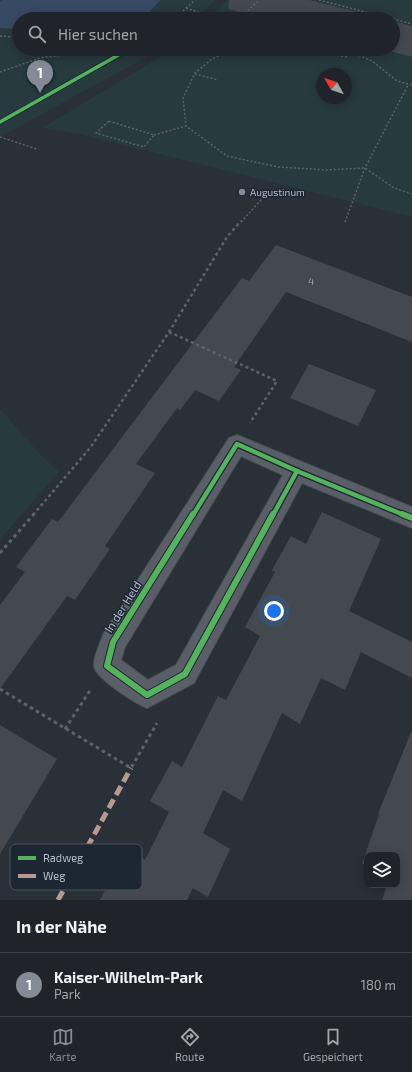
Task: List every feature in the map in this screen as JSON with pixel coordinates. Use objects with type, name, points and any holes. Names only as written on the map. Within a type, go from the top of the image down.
[{"type":"street","points":[[237,444],[297,471],[412,518]]},
{"type":"street","name":"In der Held","points":[[107,666],[113,642],[237,444]]},
{"type":"street","points":[[107,666],[147,695],[185,674],[297,471]]},
{"type":"path","points":[[182,12],[194,0]]},
{"type":"path","points":[[246,12],[259,0]]},
{"type":"path","points":[[319,0],[366,12]]},
{"type":"path","points":[[186,8],[198,12]]},
{"type":"path","points":[[400,21],[412,24]]},
{"type":"path","points":[[0,36],[12,37]]},
{"type":"path","points":[[0,72],[40,58],[55,56]]},
{"type":"path","points":[[0,122],[117,56]]},
{"type":"path","points":[[218,56],[212,59],[195,73],[183,98],[186,126],[227,156],[278,167],[326,170],[365,168],[394,188],[412,194]]},
{"type":"path","points":[[362,56],[375,63],[403,84],[412,85]]},
{"type":"path","points":[[195,73],[218,80]]},
{"type":"path","points":[[345,222],[365,168],[408,85]]},
{"type":"path","points":[[154,135],[144,147],[96,133],[109,121],[154,135],[186,126]]},
{"type":"path","points":[[0,137],[37,149]]},
{"type":"path","points":[[0,553],[90,448],[169,332],[226,237],[262,199]]},
{"type":"path","points":[[169,332],[277,381],[237,444]]},
{"type":"path","points":[[65,729],[107,666]]},
{"type":"path","points":[[0,689],[132,768],[158,721]]},
{"type":"green space","points":[[0,0],[215,0],[202,12],[12,12],[12,56],[148,56],[0,137]]},
{"type":"green space","points":[[227,0],[279,0],[269,12],[214,12]]},
{"type":"green space","points":[[310,0],[412,0],[412,26],[400,23],[400,12],[358,12]]},
{"type":"green space","points":[[400,54],[412,57],[412,217],[75,133],[42,128],[162,56],[400,56]]},
{"type":"green space","points":[[0,409],[38,452],[59,472],[0,539]]},
{"type":"water","points":[[161,0],[149,12],[12,12],[12,29],[0,28],[0,1]]},
{"type":"building","points":[[229,0],[310,0],[358,12],[240,12],[228,9]]},
{"type":"building","points":[[400,23],[412,26],[412,57],[400,54]]},
{"type":"building","points":[[276,245],[412,297],[412,342],[286,292],[234,367],[241,370],[219,401],[195,390],[180,410],[177,408],[136,464],[155,473],[105,546],[110,549],[75,600],[67,596],[0,689],[0,605],[25,572],[16,567],[52,519],[58,522],[242,278],[249,281]]},
{"type":"building","points":[[309,364],[376,390],[358,426],[290,398]]},
{"type":"building","points":[[322,512],[381,539],[349,611],[412,642],[412,678],[361,652],[345,690],[321,678],[300,724],[282,713],[242,801],[223,790],[203,833],[230,849],[208,897],[193,888],[187,900],[100,900],[105,890],[142,890],[142,858],[145,860],[169,812],[150,801],[172,761],[182,767],[218,696],[226,700],[260,636],[245,627],[275,572],[272,570],[291,536],[306,544]]},
{"type":"building","points":[[0,725],[57,759],[0,854]]},
{"type":"building","points":[[411,732],[412,900],[382,900],[386,888],[400,888],[400,852],[366,852],[379,815],[378,814]]},
{"type":"marked path","points":[[89,844],[131,768]]},
{"type":"marked path","points":[[58,900],[64,890]]},
{"type":"cycle path","points":[[0,122],[117,56]]},
{"type":"cycle path","points":[[297,471],[185,674],[147,695],[107,666],[113,642],[237,444],[297,471],[412,518]]},
{"type":"place","name":"Kaiser-Wilhelm-Park","points":[[40,93]]},
{"type":"place","name":"Augustinum","points":[[242,192]]}]
